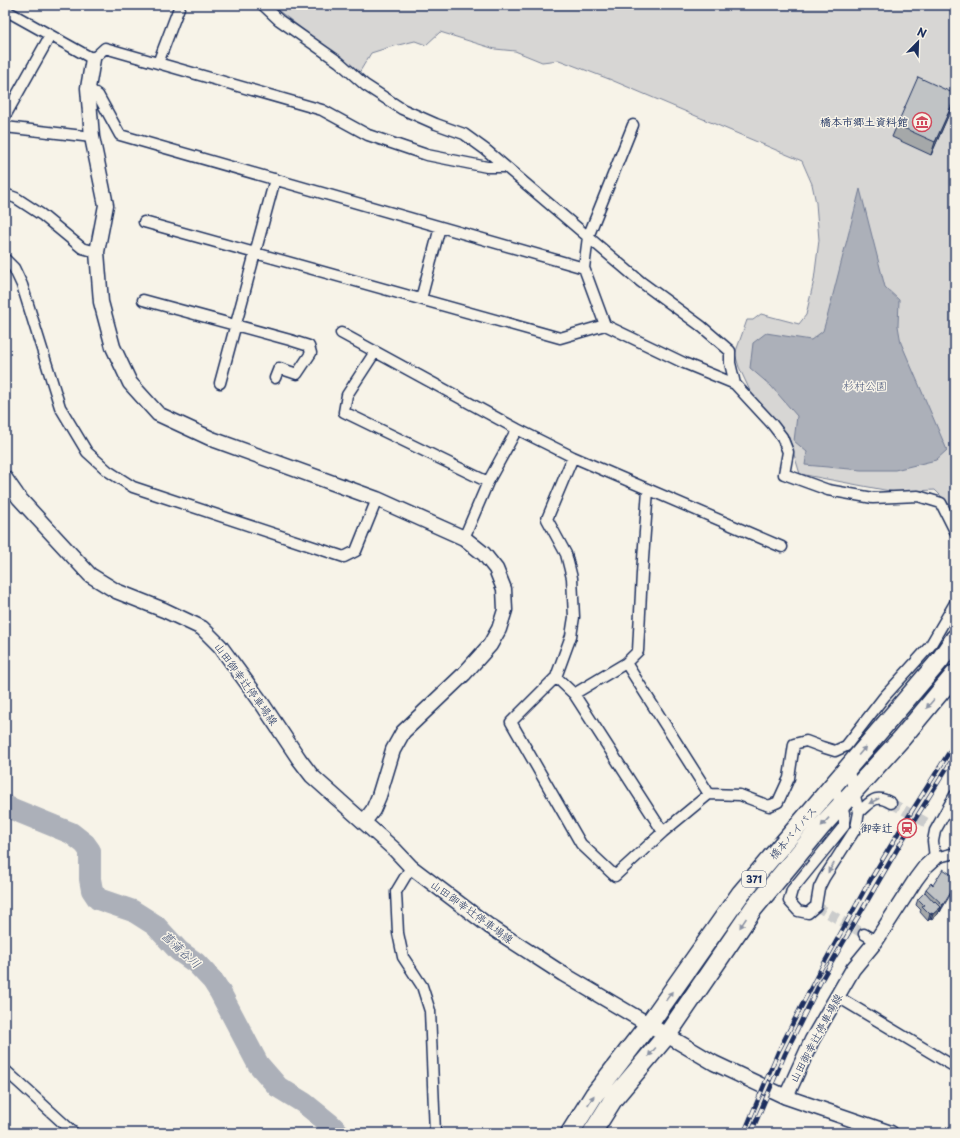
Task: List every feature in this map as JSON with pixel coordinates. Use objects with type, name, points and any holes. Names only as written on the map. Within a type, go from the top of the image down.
[{"type":"highway","name":"橋本バイパス","points":[[570,1133],[594,1095],[649,1024],[741,893],[834,786],[940,660],[955,638]]},
{"type":"highway","name":"橋本バイパス","points":[[592,1133],[614,1098],[667,1035],[753,909],[820,828],[901,739],[955,674]]},
{"type":"main road","points":[[93,59],[88,88],[92,137],[106,205],[97,252],[101,302],[113,347],[130,383],[158,414],[212,439],[377,499],[464,538],[484,554],[496,570],[504,589],[505,610],[500,629],[490,645],[464,674],[403,732],[393,750],[379,796],[373,810],[364,822]]},
{"type":"main road","name":"山田御幸辻停車場線","points":[[5,478],[19,498],[90,575],[116,591],[164,610],[202,628],[220,646],[312,776],[364,822],[411,867],[489,926],[563,974],[714,1063],[786,1097],[812,1040],[838,997],[870,937],[925,867],[935,858]]},
{"type":"main road","points":[[786,1097],[891,1133]]},
{"type":"street","points":[[158,63],[180,5]]},
{"type":"street","points":[[263,5],[280,20],[339,62],[365,85],[402,109],[464,134],[486,150],[641,282],[700,326],[730,351],[730,363],[735,384]]},
{"type":"street","points":[[5,10],[93,59],[105,48],[322,110],[368,135],[427,155],[487,167],[505,167]]},
{"type":"street","points":[[5,116],[50,36]]},
{"type":"street","points":[[88,88],[98,95],[120,135],[584,268]]},
{"type":"street","points":[[605,325],[584,268],[588,237],[633,125]]},
{"type":"street","points":[[5,127],[92,137]]},
{"type":"street","points":[[220,383],[275,179]]},
{"type":"street","points":[[5,194],[16,198],[42,215],[82,248],[97,252]]},
{"type":"street","points":[[144,222],[560,338],[605,325],[684,363],[735,384],[782,436],[788,452],[784,474],[828,490],[873,498],[918,496],[941,503],[955,531]]},
{"type":"street","points":[[421,299],[440,227]]},
{"type":"street","points":[[5,259],[14,268],[22,285],[60,407],[87,452],[108,471],[133,487],[344,557],[356,552],[377,499]]},
{"type":"street","points":[[143,300],[309,346],[311,353],[297,374],[279,368],[275,378]]},
{"type":"street","points":[[341,333],[516,429],[573,457],[782,547]]},
{"type":"street","points":[[375,352],[347,395],[344,412],[488,482]]},
{"type":"street","points":[[464,538],[488,482],[516,429]]},
{"type":"street","points":[[573,457],[547,519],[566,554],[572,578],[574,617],[571,636],[556,677],[510,722],[581,844],[615,876],[663,832],[709,794],[740,795],[769,806],[778,802],[789,778],[794,744],[806,741],[822,748],[835,751],[846,746],[884,697],[930,646],[955,603]]},
{"type":"street","points":[[574,694],[626,664],[638,651],[648,490]]},
{"type":"street","points":[[626,664],[709,794]]},
{"type":"street","points":[[556,677],[574,694],[663,832]]},
{"type":"street","points":[[834,786],[844,813],[844,826],[792,890],[789,901],[798,911],[808,913],[816,906],[819,888],[824,878],[856,828],[859,812],[848,768]]},
{"type":"street","points":[[955,795],[933,828],[935,858],[955,853]]},
{"type":"street","points":[[859,812],[870,802],[878,798],[883,798],[891,803]]},
{"type":"street","points":[[411,867],[396,892],[398,933],[404,957],[422,986],[430,1011],[435,1133]]},
{"type":"street","points":[[838,997],[955,1067]]},
{"type":"street","points":[[5,1070],[74,1133]]},
{"type":"green space","name":"杉村公園","points":[[271,5],[955,5],[955,513],[952,507],[935,490],[895,492],[800,474],[788,435],[775,419],[762,408],[751,393],[739,367],[735,354],[747,320],[753,320],[761,314],[799,324],[806,315],[814,280],[819,240],[816,203],[812,184],[802,161],[609,79],[559,60],[542,62],[515,51],[495,49],[440,32],[426,45],[415,41],[371,53],[359,73]]},
{"type":"shaded area","points":[[860,189],[885,287],[899,300],[898,326],[901,343],[947,450],[936,460],[895,470],[861,470],[805,465],[807,452],[794,441],[797,416],[771,386],[750,368],[753,343],[766,333],[811,340],[823,331]]},
{"type":"building","name":"橋本市郷土資料館","points":[[918,77],[955,94],[955,98],[935,142],[897,125]]},
{"type":"building","points":[[943,869],[955,877],[955,884],[943,905],[926,889],[931,883],[933,885]]},
{"type":"building","points":[[925,892],[941,907],[933,914],[930,914],[922,906],[924,905],[918,899]]},
{"type":"waterway","name":"菖蒲谷川","points":[[5,806],[71,833],[85,844],[90,851],[90,879],[92,890],[98,899],[133,911],[155,925],[179,951],[196,963],[213,981],[220,992],[258,1064],[278,1087],[304,1103],[339,1133]]},
{"type":"tunnel","points":[[891,803],[931,825]]},
{"type":"tunnel","points":[[816,906],[864,934]]},
{"type":"railway","points":[[744,1133],[778,1052],[817,976],[865,889],[903,825],[955,743]]},
{"type":"railway","points":[[751,1133],[785,1054],[822,979],[909,829],[955,755]]},
{"type":"place","name":"橋本市郷土資料館","points":[[922,122]]},
{"type":"place","name":"御幸辻","points":[[907,828]]}]
